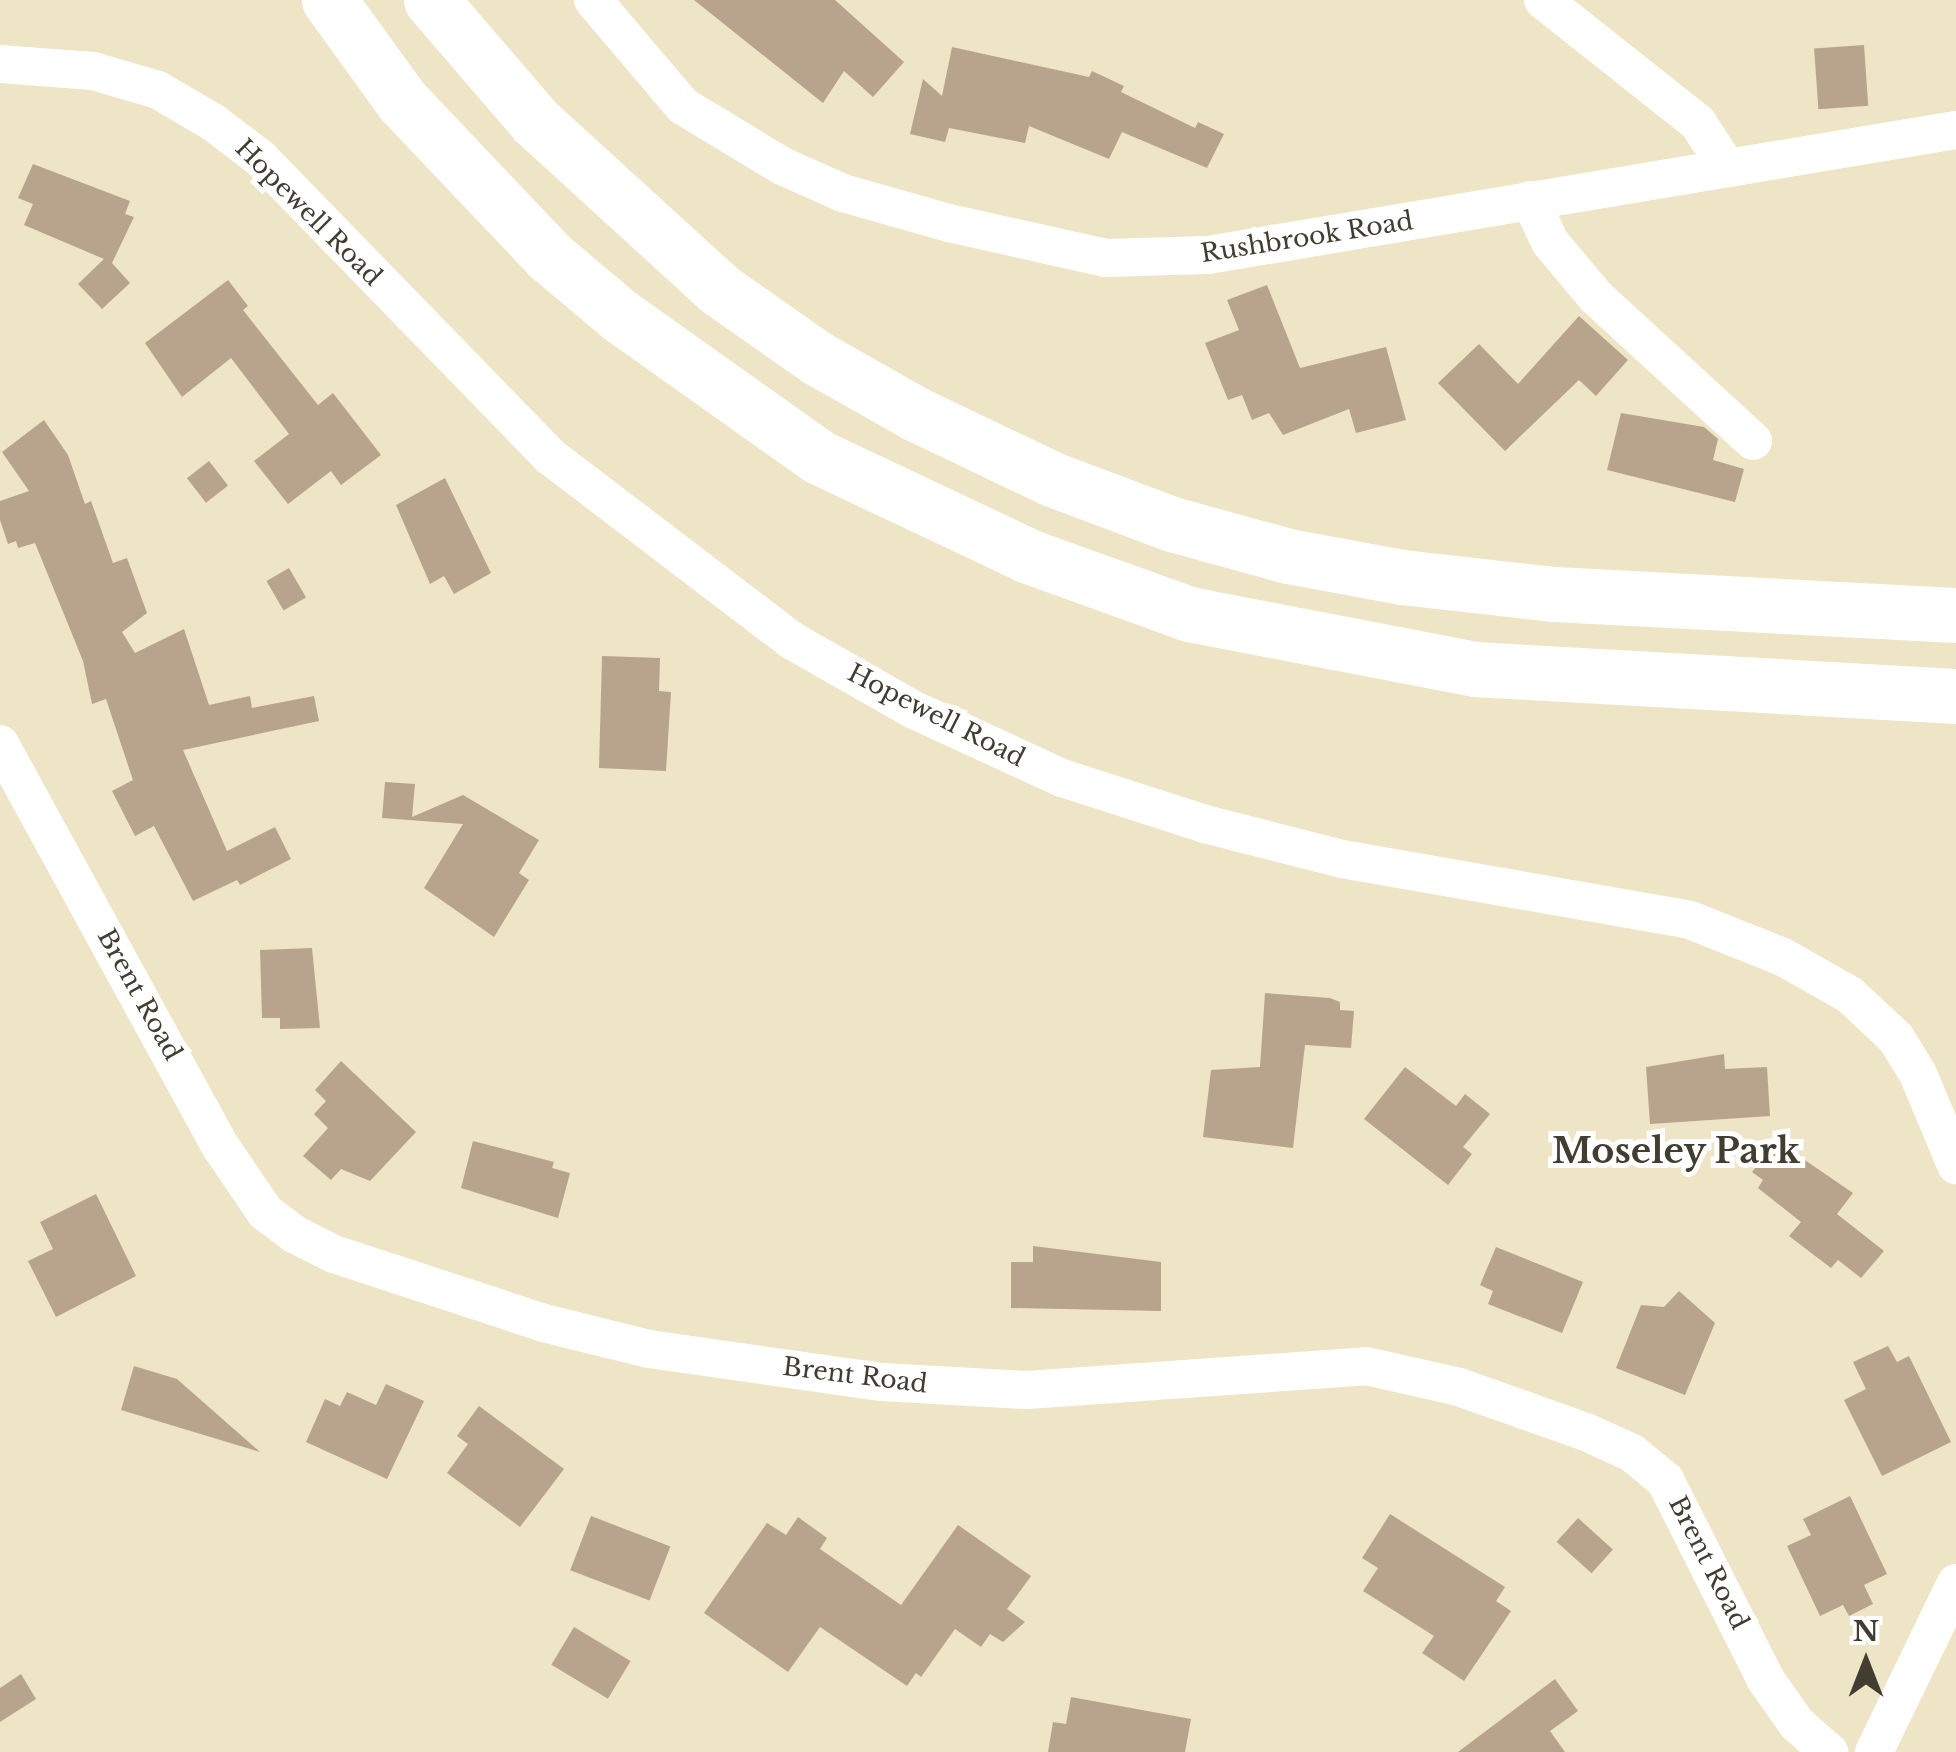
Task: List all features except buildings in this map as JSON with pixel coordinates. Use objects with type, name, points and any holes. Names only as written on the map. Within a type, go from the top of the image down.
[{"type":"highway","points":[[328,0],[402,101],[549,256],[742,407],[882,492],[1028,556],[1189,614],[1356,650],[1474,669],[1956,696]]},
{"type":"highway","points":[[431,0],[536,122],[720,290],[834,368],[1052,478],[1172,524],[1402,577],[1554,594],[1956,615]]},
{"type":"highway","points":[[1854,691],[1923,726],[1956,732]]},
{"type":"street","name":"Rushbrook Road","points":[[593,0],[683,106],[732,140],[843,193],[1104,258],[1208,255],[1725,165],[1956,130]]},
{"type":"street","points":[[1542,0],[1698,123],[1725,165]]},
{"type":"street","name":"Hopewell Road","points":[[0,64],[93,70],[158,90],[214,123],[260,158],[551,457],[791,640],[895,699],[1062,778],[1205,824],[1342,860],[1690,920],[1783,956],[1850,995],[1896,1038],[1918,1074],[1956,1165]]},
{"type":"street","points":[[1530,200],[1550,242],[1596,298],[1752,441]]},
{"type":"street","name":"Brent Road","points":[[0,744],[221,1147],[265,1212],[294,1234],[351,1260],[544,1323],[649,1349],[882,1382],[1027,1390],[1366,1366],[1459,1386],[1586,1432],[1632,1454],[1665,1480],[1766,1680],[1797,1724],[1829,1752]]},
{"type":"street","points":[[1874,1752],[1956,1583]]},
{"type":"district","name":"Moseley Park","points":[[1676,1151]]}]
